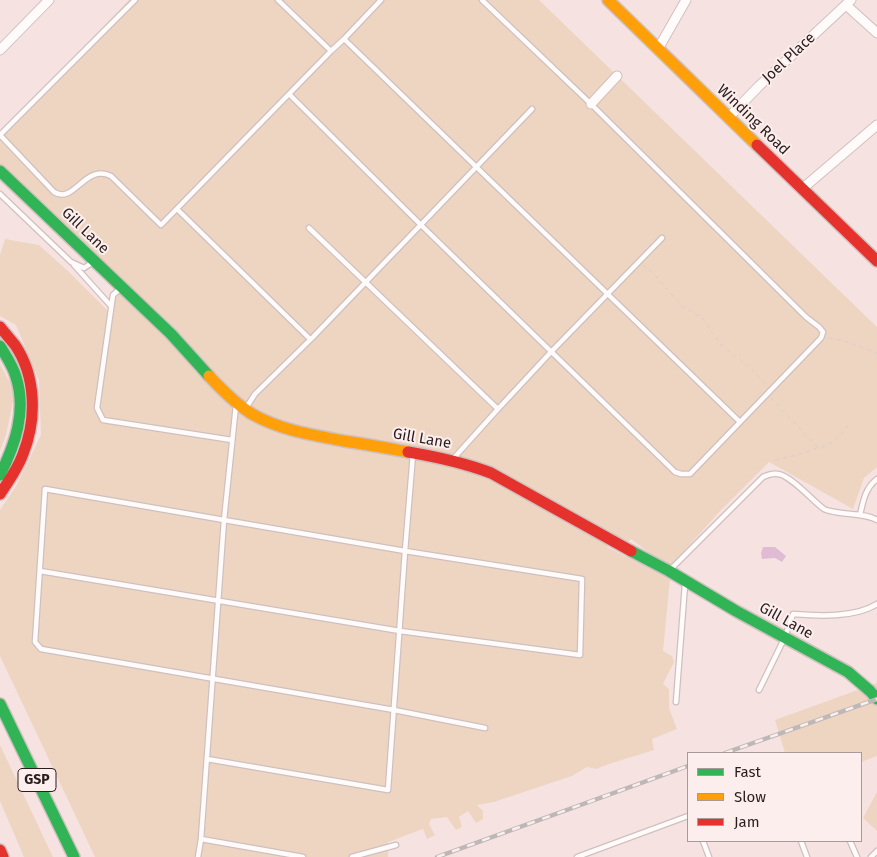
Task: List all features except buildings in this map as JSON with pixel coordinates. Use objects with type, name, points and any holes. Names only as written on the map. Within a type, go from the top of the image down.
[{"type":"main road","name":"Winding Road","points":[[608,0],[876,257]]},
{"type":"main road","name":"Gill Lane","points":[[0,171],[122,287],[172,336],[220,388],[241,406],[277,425],[312,435],[452,460],[491,473],[848,672],[877,699]]},
{"type":"main road","points":[[0,327],[13,343],[27,370],[32,391],[33,413],[30,435],[22,458],[14,474],[0,494]]},
{"type":"main road","points":[[0,346],[15,373],[21,404],[20,424],[16,438],[0,475]]},
{"type":"main road","name":"GSP","points":[[0,704],[74,857]]},
{"type":"main road","points":[[0,850],[3,857]]},
{"type":"street","points":[[0,50],[48,0]]},
{"type":"street","points":[[658,49],[686,0]]},
{"type":"street","points":[[848,2],[877,33]]},
{"type":"street","name":"Joel Place","points":[[728,117],[848,2]]},
{"type":"street","points":[[591,104],[618,76]]},
{"type":"street","points":[[802,188],[877,125]]},
{"type":"lane","points":[[135,0],[0,135],[59,195],[70,192],[94,174],[105,173],[111,176],[161,225],[381,0]]},
{"type":"lane","points":[[278,0],[331,51]]},
{"type":"lane","points":[[289,94],[675,472],[690,474],[821,338],[822,332],[591,104],[482,0]]},
{"type":"lane","points":[[344,39],[740,422]]},
{"type":"lane","points":[[198,857],[201,839],[224,520],[232,440],[241,406],[310,339],[532,109]]},
{"type":"lane","points":[[0,194],[71,262],[111,306]]},
{"type":"lane","points":[[177,209],[310,339]]},
{"type":"lane","points":[[309,228],[498,409]]},
{"type":"lane","points":[[452,460],[551,352],[662,238]]},
{"type":"lane","points":[[71,262],[84,268],[94,261]]},
{"type":"lane","points":[[122,287],[113,295],[111,306],[98,408],[103,420],[232,440]]},
{"type":"lane","points":[[207,759],[388,790],[413,453]]},
{"type":"lane","points":[[669,571],[763,477],[770,474],[783,476],[826,510],[847,515],[872,517],[877,520]]},
{"type":"lane","points":[[860,516],[868,488],[877,479]]},
{"type":"lane","points":[[40,570],[400,631],[580,655],[582,579],[405,551],[46,489],[40,570],[35,642],[41,649],[394,710],[485,728]]},
{"type":"lane","points":[[676,702],[685,581]]},
{"type":"lane","points":[[759,690],[785,637],[793,614],[832,615],[852,613],[871,608],[877,604]]},
{"type":"lane","points":[[577,857],[687,816]]},
{"type":"lane","points":[[201,839],[303,857]]},
{"type":"lane","points":[[703,842],[708,857]]},
{"type":"lane","points":[[801,842],[807,857]]},
{"type":"lane","points":[[850,842],[857,857]]},
{"type":"lane","points":[[352,857],[396,845]]},
{"type":"lane","points":[[592,851],[594,857]]},
{"type":"lane","points":[[871,857],[877,851]]},
{"type":"path","points":[[639,262],[653,273],[681,305],[703,319],[721,345],[748,366],[771,390]]},
{"type":"path","points":[[821,336],[844,341],[877,353]]},
{"type":"path","points":[[767,394],[818,448]]},
{"type":"path","points":[[774,460],[805,453],[833,443],[851,422]]},
{"type":"shaded area","points":[[129,0],[539,0],[877,327],[877,467],[864,478],[853,509],[769,462],[721,510],[669,568],[631,539],[623,547],[610,542],[607,547],[670,579],[663,651],[672,656],[674,662],[663,684],[669,689],[669,708],[677,729],[652,739],[654,750],[596,769],[587,767],[572,776],[494,802],[477,805],[483,811],[483,819],[476,823],[468,811],[459,817],[462,827],[456,830],[447,817],[431,819],[429,824],[435,835],[427,839],[423,829],[388,842],[388,857],[95,857],[0,656],[0,510],[16,486],[41,435],[39,380],[16,325],[0,316],[0,255],[5,239],[39,245],[112,315],[117,284],[0,171],[0,134]]},
{"type":"shaded area","points":[[0,364],[15,392],[6,435],[0,451]]},
{"type":"shaded area","points":[[763,547],[775,547],[786,556],[782,562],[775,558],[762,559]]},
{"type":"shaded area","points":[[877,683],[877,703],[875,704],[877,706],[877,756],[862,762],[862,752],[785,752],[775,720]]},
{"type":"shaded area","points":[[0,745],[53,857],[24,857],[0,801]]},
{"type":"shaded area","points":[[877,792],[877,831],[863,818]]},
{"type":"railway","points":[[728,752],[877,699]]},
{"type":"railway","points":[[437,857],[687,766]]},
{"type":"traffic: fast","points":[[0,171],[171,334],[209,376]]},
{"type":"traffic: fast","points":[[0,346],[15,373],[20,402],[20,415],[15,440],[0,475]]},
{"type":"traffic: fast","points":[[631,551],[848,672],[877,699]]},
{"type":"traffic: fast","points":[[0,704],[74,857]]},
{"type":"traffic: slow","points":[[608,0],[757,145]]},
{"type":"traffic: slow","points":[[209,376],[240,406],[263,420],[320,437],[408,452]]},
{"type":"traffic: jam","points":[[757,145],[877,261]]},
{"type":"traffic: jam","points":[[0,327],[22,357],[27,370],[32,398],[31,427],[28,441],[16,469],[0,494]]},
{"type":"traffic: jam","points":[[408,452],[450,460],[491,473],[631,551]]},
{"type":"traffic: jam","points":[[0,850],[3,857]]}]
